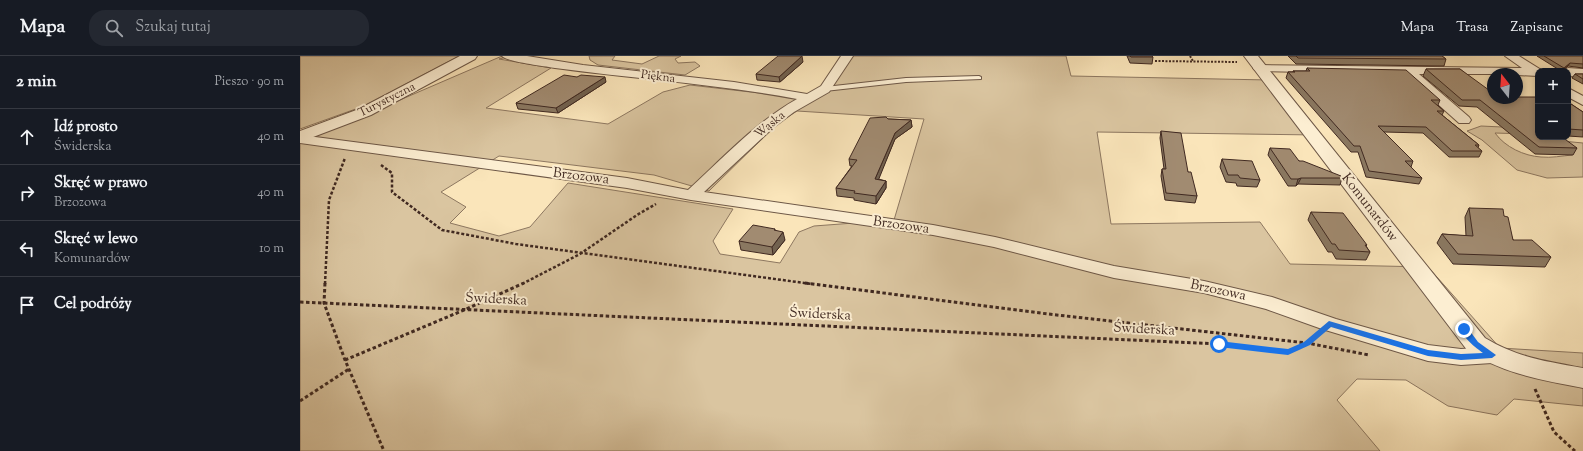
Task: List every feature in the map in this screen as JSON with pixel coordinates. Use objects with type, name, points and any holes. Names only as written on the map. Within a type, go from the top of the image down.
[{"type":"street","name":"Turystyczna","points":[[300,138],[365,112],[470,56]]},
{"type":"street","name":"Piękna","points":[[508,56],[544,63],[752,88],[809,98]]},
{"type":"street","name":"Wąska","points":[[685,194],[769,124],[789,109],[825,89],[847,56]]},
{"type":"street","points":[[1511,56],[1535,71]]},
{"type":"street","points":[[1255,62],[1406,69],[1535,72]]},
{"type":"street","name":"Komunardów","points":[[1255,62],[1476,344],[1492,355]]},
{"type":"street","points":[[1406,69],[1464,120]]},
{"type":"street","points":[[1571,72],[1583,73]]},
{"type":"street","points":[[1571,94],[1583,101]]},
{"type":"street","name":"Brzozowa","points":[[300,138],[619,182],[685,194],[933,230],[995,242],[1114,272],[1204,287],[1242,296],[1272,304],[1329,324],[1428,353],[1461,357],[1492,355]]},
{"type":"street","points":[[1492,355],[1509,363],[1530,369],[1583,378]]},
{"type":"lane","points":[[825,89],[906,80],[979,78]]},
{"type":"path","points":[[1190,56],[1193,61]]},
{"type":"path","points":[[1155,61],[1255,62]]},
{"type":"path","points":[[358,147],[346,155],[329,200],[324,303],[345,360],[384,451]]},
{"type":"path","points":[[378,164],[392,173],[394,183],[392,192],[442,230],[516,244],[1024,311],[1307,343],[1372,356]]},
{"type":"path","points":[[345,360],[467,310],[582,253],[641,211],[685,194]]},
{"type":"path","name":"Świderska","points":[[300,302],[1219,344],[1288,352],[1307,343],[1329,324]]},
{"type":"path","points":[[300,401],[349,369]]},
{"type":"path","points":[[1532,383],[1554,432],[1574,451]]},
{"type":"shaded area","points":[[300,56],[459,56],[364,106],[300,129]]},
{"type":"shaded area","points":[[502,56],[511,56],[499,59],[551,68],[486,108],[608,124],[663,92],[690,85],[785,96],[820,93],[842,56],[1066,56],[1071,76],[1269,80],[1317,135],[1097,132],[1111,224],[1260,222],[1290,264],[1428,267],[1500,348],[1583,353],[1583,406],[1514,399],[1497,415],[1448,406],[1406,380],[1357,379],[1337,400],[1380,451],[300,451],[300,143]],"holes":[[[797,111],[924,119],[894,220],[814,226],[799,232],[780,263],[720,254],[713,241],[733,209],[568,183],[530,227],[499,236],[450,223],[466,207],[441,192],[499,156],[654,175],[709,191],[778,123]]]},
{"type":"shaded area","points":[[589,56],[615,56],[612,60],[642,64],[659,56],[681,56],[675,59],[678,63],[695,62],[700,66],[685,75],[598,65],[590,60]]},
{"type":"shaded area","points":[[1481,126],[1502,127],[1527,134],[1495,133],[1504,143],[1515,150],[1528,155],[1549,157],[1572,155],[1562,141],[1583,143],[1583,177],[1547,178],[1517,170],[1482,140],[1467,131]]},
{"type":"building","points":[[778,56],[802,56],[779,77],[756,74]]},
{"type":"building","points":[[1130,56],[1152,56],[1153,57],[1131,57]]},
{"type":"building","points":[[1296,56],[1442,56],[1446,59],[1298,58]]},
{"type":"building","points":[[1544,56],[1583,56],[1583,64],[1570,63],[1564,68]]},
{"type":"building","points":[[1307,68],[1406,70],[1440,100],[1431,100],[1444,111],[1437,111],[1479,145],[1475,145],[1482,151],[1452,151],[1426,127],[1378,126],[1413,161],[1405,161],[1422,178],[1369,171],[1360,146],[1354,146],[1288,72],[1310,71]]},
{"type":"building","points":[[1426,69],[1460,69],[1487,89],[1487,104],[1523,104],[1523,97],[1535,97],[1535,140],[1566,140],[1577,148],[1539,147],[1480,100],[1462,100]]},
{"type":"building","points":[[1575,74],[1583,74],[1583,79]]},
{"type":"building","points":[[564,75],[577,77],[581,75],[605,77],[556,108],[516,103]]},
{"type":"building","points":[[1571,104],[1583,112],[1583,130],[1571,129]]},
{"type":"building","points":[[886,117],[888,119],[911,120],[895,133],[875,179],[886,181],[876,196],[854,193],[855,191],[836,188],[857,160],[849,159],[870,118]]},
{"type":"building","points":[[1161,131],[1181,133],[1188,172],[1191,172],[1197,196],[1166,193],[1162,169],[1166,169]]},
{"type":"building","points":[[1270,148],[1290,149],[1299,161],[1303,161],[1341,176],[1342,178],[1291,179]]},
{"type":"building","points":[[1222,159],[1252,161],[1260,180],[1240,178],[1238,175],[1228,175]]},
{"type":"building","points":[[1469,208],[1503,209],[1504,216],[1508,217],[1513,240],[1532,240],[1551,257],[1458,254],[1442,234],[1473,236]]},
{"type":"building","points":[[1311,212],[1343,213],[1367,245],[1365,245],[1370,252],[1339,250],[1335,244],[1332,244]]},
{"type":"building","points":[[753,225],[783,232],[772,247],[739,241]]},
{"type":"route","points":[[1219,344],[1288,352],[1307,343],[1329,324],[1428,353],[1461,357],[1492,355],[1476,344],[1464,329]]}]
